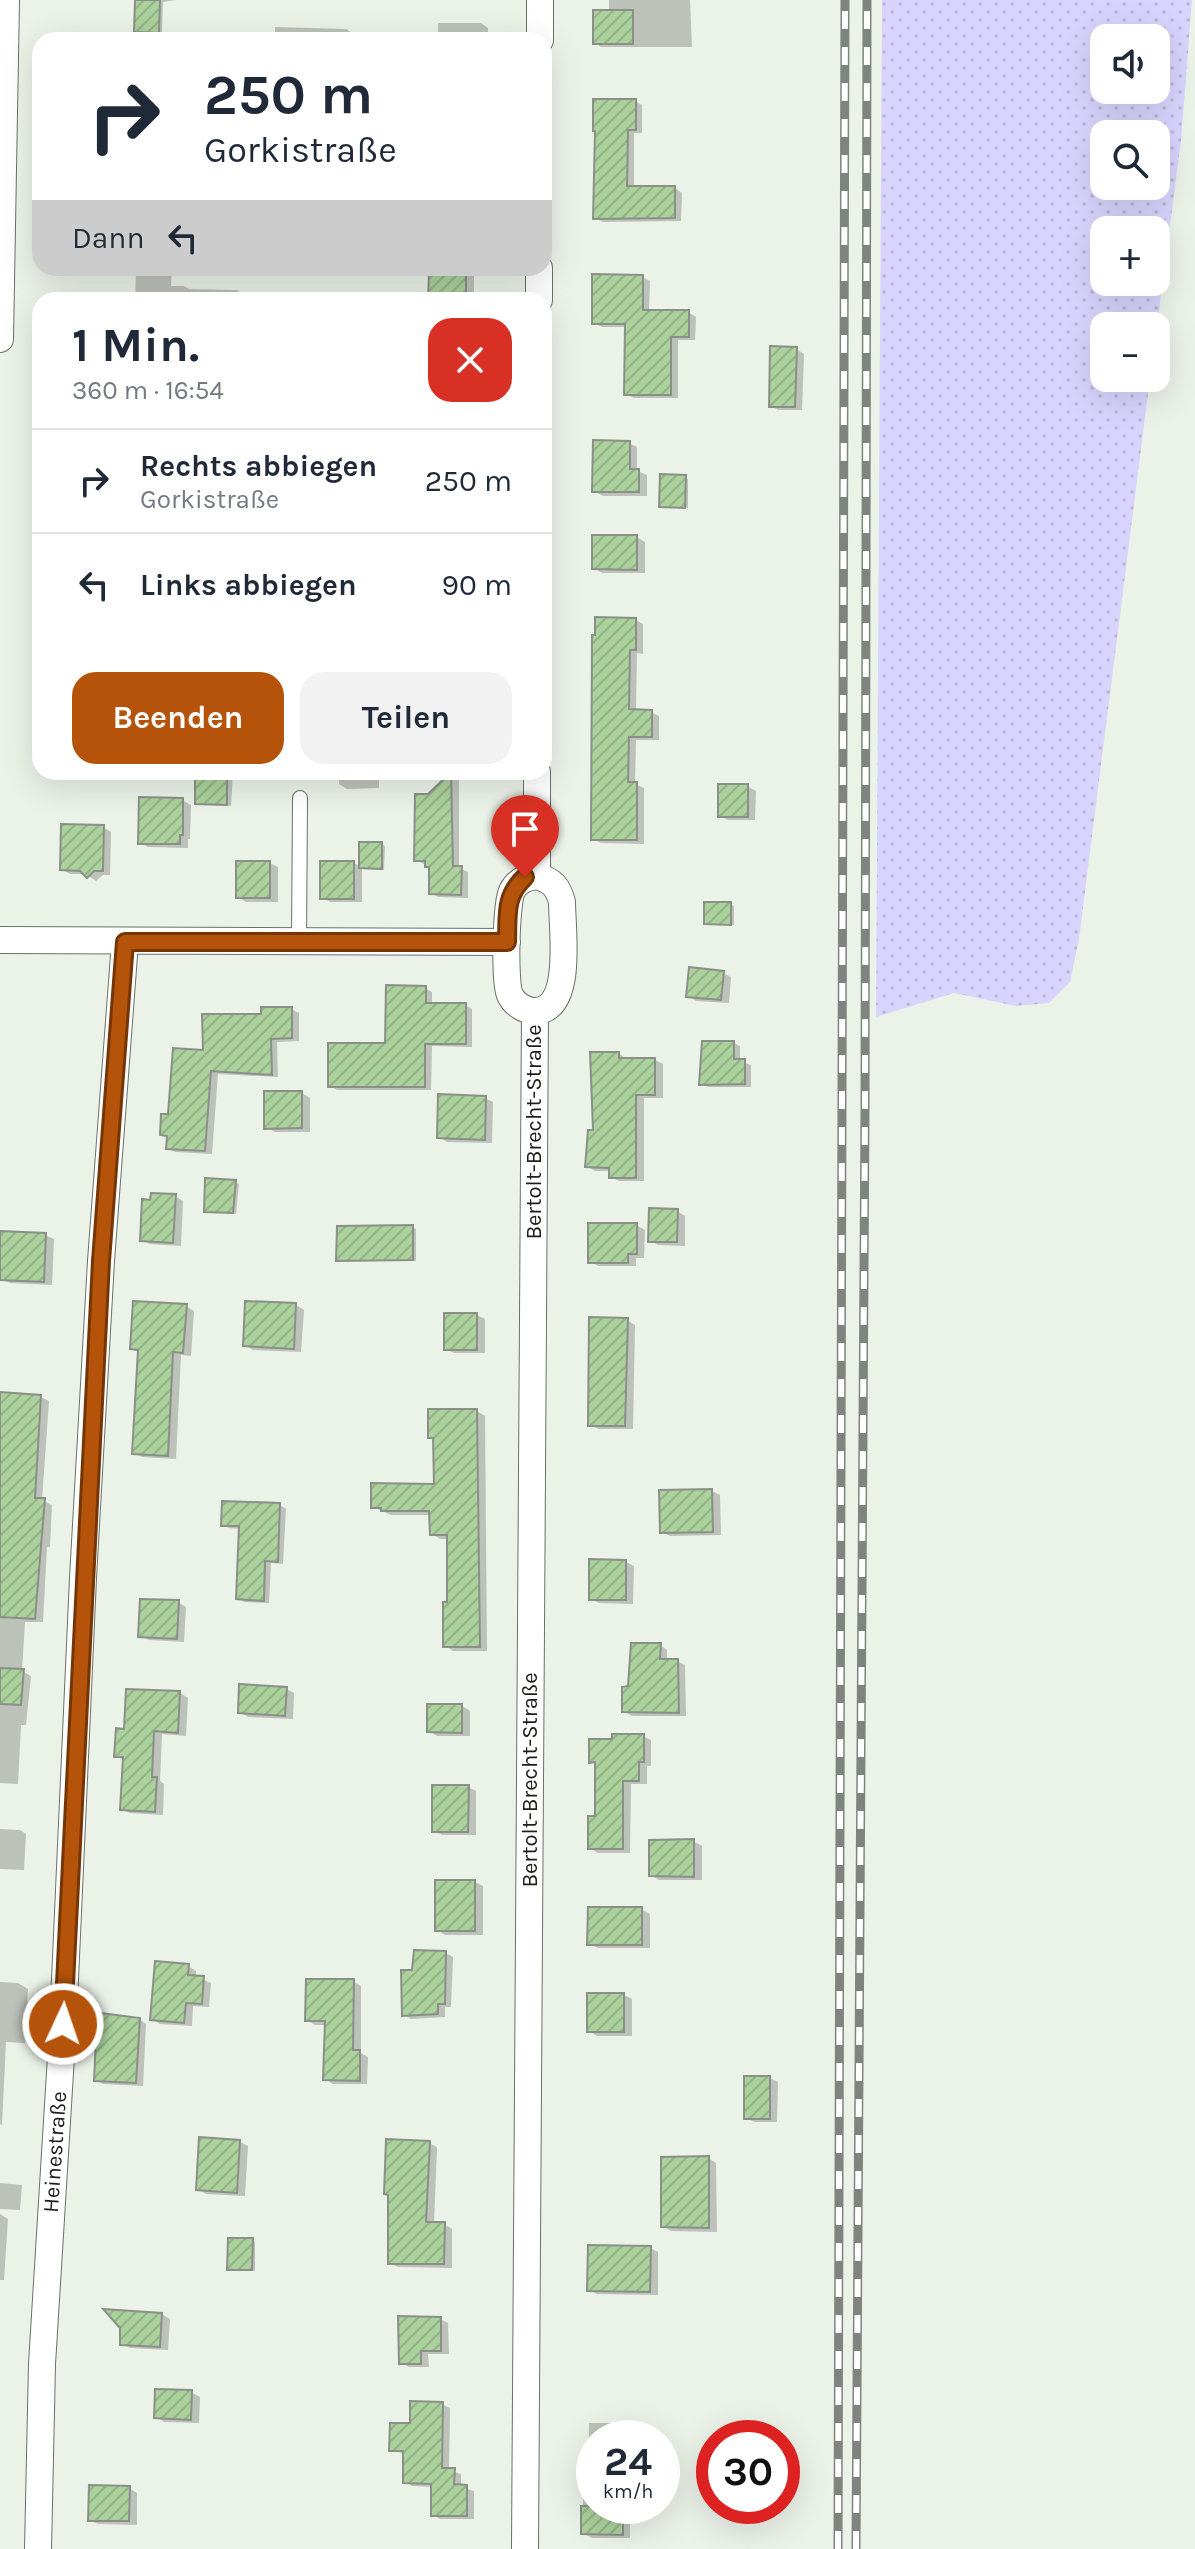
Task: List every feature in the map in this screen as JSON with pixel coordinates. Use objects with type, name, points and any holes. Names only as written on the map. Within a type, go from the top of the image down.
[{"type":"street","points":[[0,339],[6,0]]},
{"type":"street","points":[[540,0],[540,32]]},
{"type":"street","points":[[537,780],[537,876]]},
{"type":"street","name":"Bertolt-Brecht-Straße","points":[[537,876],[550,880],[559,890],[562,902],[562,986],[556,1001],[549,1008],[535,1011],[521,1008],[510,996],[507,986],[507,942],[509,901],[513,888],[525,877],[537,876]]},
{"type":"street","points":[[0,940],[507,942]]},
{"type":"street","name":"Heinestraße","points":[[38,2549],[42,2364],[63,2024],[84,1562],[101,1261],[125,942]]},
{"type":"street","name":"Bertolt-Brecht-Straße","points":[[525,2549],[535,1011]]},
{"type":"lane","points":[[299,942],[300,798]]},
{"type":"shaded area","points":[[882,0],[1192,0],[1181,140],[1170,225],[1170,216],[1090,216],[1090,296],[1161,296],[1159,312],[1090,312],[1090,392],[1148,392],[1079,939],[1070,982],[1049,1003],[1016,1006],[954,993],[876,1017]]},
{"type":"building","points":[[135,0],[160,0],[159,32],[134,32]]},
{"type":"building","points":[[593,10],[633,10],[633,44],[593,44]]},
{"type":"building","points":[[593,99],[636,99],[636,130],[628,130],[627,186],[675,186],[675,218],[593,219]]},
{"type":"building","points":[[592,274],[643,275],[643,310],[689,310],[689,337],[671,337],[671,395],[624,395],[625,324],[592,324]]},
{"type":"building","points":[[429,276],[466,276],[466,292],[428,292]]},
{"type":"building","points":[[770,346],[797,347],[795,407],[769,407]]},
{"type":"building","points":[[593,440],[630,441],[630,469],[639,469],[639,492],[592,492]]},
{"type":"building","points":[[660,474],[686,475],[685,508],[659,507]]},
{"type":"building","points":[[592,535],[637,535],[637,570],[592,569]]},
{"type":"building","points":[[595,617],[636,618],[636,650],[630,650],[629,709],[652,710],[652,737],[629,737],[628,782],[637,782],[637,840],[591,840],[592,635],[595,635]]},
{"type":"building","points":[[195,780],[227,780],[227,805],[195,804]]},
{"type":"building","points":[[443,780],[451,780],[453,866],[462,866],[461,895],[429,894],[429,867],[425,867],[425,861],[414,861],[415,794],[428,794]]},
{"type":"building","points":[[718,784],[748,784],[748,817],[718,817]]},
{"type":"building","points":[[139,797],[183,798],[183,835],[180,835],[180,844],[138,844]]},
{"type":"building","points":[[61,824],[104,825],[103,871],[94,871],[87,878],[80,871],[60,870]]},
{"type":"building","points":[[359,842],[382,842],[382,869],[359,868]]},
{"type":"building","points":[[236,861],[270,861],[270,898],[236,898]]},
{"type":"building","points":[[320,861],[354,861],[354,899],[320,899]]},
{"type":"building","points":[[704,902],[731,902],[731,925],[704,924]]},
{"type":"building","points":[[689,967],[724,971],[721,1000],[686,997]]},
{"type":"building","points":[[386,985],[426,986],[426,1003],[466,1003],[466,1044],[425,1044],[425,1087],[328,1087],[328,1043],[385,1043]]},
{"type":"building","points":[[261,1007],[292,1007],[292,1038],[271,1039],[272,1075],[211,1071],[205,1151],[166,1149],[167,1136],[160,1135],[161,1114],[168,1114],[173,1048],[203,1050],[202,1014],[261,1014]]},
{"type":"building","points":[[702,1041],[734,1041],[734,1059],[745,1059],[745,1084],[699,1085]]},
{"type":"building","points":[[590,1052],[619,1052],[619,1058],[655,1058],[655,1095],[636,1095],[636,1178],[609,1178],[609,1168],[585,1167],[588,1130],[593,1130]]},
{"type":"building","points":[[264,1091],[302,1091],[302,1128],[264,1129]]},
{"type":"building","points":[[438,1094],[486,1096],[485,1140],[437,1138]]},
{"type":"building","points":[[205,1178],[236,1180],[233,1213],[204,1212]]},
{"type":"building","points":[[151,1193],[176,1194],[173,1243],[140,1241],[142,1199],[150,1200]]},
{"type":"building","points":[[649,1208],[678,1209],[677,1242],[648,1242]]},
{"type":"building","points":[[588,1223],[637,1223],[637,1254],[628,1254],[628,1263],[588,1263]]},
{"type":"building","points":[[413,1225],[413,1260],[336,1261],[337,1226]]},
{"type":"building","points":[[0,1231],[46,1233],[44,1282],[0,1280]]},
{"type":"building","points":[[133,1301],[187,1304],[183,1353],[173,1352],[168,1456],[132,1454],[138,1350],[130,1349]]},
{"type":"building","points":[[245,1301],[296,1303],[294,1349],[243,1346]]},
{"type":"building","points":[[444,1313],[477,1313],[477,1350],[444,1350]]},
{"type":"building","points":[[589,1317],[628,1318],[625,1426],[588,1426]]},
{"type":"building","points":[[0,1392],[41,1395],[35,1498],[45,1498],[35,1619],[0,1617]]},
{"type":"building","points":[[428,1409],[477,1409],[480,1647],[443,1647],[447,1535],[430,1535],[429,1511],[381,1511],[381,1508],[371,1508],[371,1483],[434,1484],[433,1438],[428,1438]]},
{"type":"building","points":[[712,1489],[713,1532],[660,1533],[659,1490]]},
{"type":"building","points":[[222,1501],[280,1503],[278,1562],[265,1561],[264,1601],[236,1599],[239,1526],[221,1526]]},
{"type":"building","points":[[589,1559],[626,1560],[626,1600],[589,1600]]},
{"type":"building","points":[[140,1599],[179,1600],[177,1639],[138,1637]]},
{"type":"building","points":[[631,1643],[661,1643],[660,1659],[678,1659],[679,1713],[622,1712],[622,1687],[628,1686]]},
{"type":"building","points":[[0,1668],[24,1669],[21,1705],[0,1704]]},
{"type":"building","points":[[239,1684],[287,1687],[285,1716],[238,1713]]},
{"type":"building","points":[[126,1689],[180,1691],[178,1733],[154,1731],[152,1777],[157,1777],[155,1812],[120,1810],[123,1757],[114,1757],[116,1728],[124,1729]]},
{"type":"building","points":[[427,1704],[462,1704],[462,1733],[427,1732]]},
{"type":"building","points":[[612,1734],[644,1734],[644,1762],[639,1762],[639,1781],[623,1781],[623,1849],[588,1849],[588,1816],[595,1816],[595,1762],[589,1763],[589,1739],[612,1739]]},
{"type":"building","points":[[432,1785],[469,1785],[468,1832],[432,1832]]},
{"type":"building","points":[[694,1839],[694,1877],[649,1876],[649,1840]]},
{"type":"building","points":[[435,1880],[475,1880],[475,1931],[435,1931]]},
{"type":"building","points":[[588,1907],[642,1907],[642,1945],[587,1945]]},
{"type":"building","points":[[414,1950],[446,1951],[445,2004],[438,2004],[438,2014],[402,2016],[401,1970],[412,1970]]},
{"type":"building","points":[[155,1961],[189,1964],[188,1975],[204,1976],[202,2004],[186,2003],[184,2023],[150,2020]]},
{"type":"building","points":[[306,1979],[354,1979],[353,2050],[360,2050],[360,2081],[323,2080],[325,2021],[305,2021]]},
{"type":"building","points":[[587,1993],[624,1993],[624,2032],[587,2032]]},
{"type":"building","points":[[101,2013],[140,2018],[136,2083],[94,2081],[96,2038]]},
{"type":"building","points":[[744,2076],[770,2076],[770,2119],[744,2119]]},
{"type":"building","points":[[199,2137],[240,2140],[237,2193],[196,2190]]},
{"type":"building","points":[[386,2139],[430,2141],[426,2222],[445,2222],[444,2264],[388,2264],[388,2195],[384,2194]]},
{"type":"building","points":[[709,2156],[709,2228],[661,2227],[661,2157]]},
{"type":"building","points":[[228,2238],[253,2238],[252,2270],[227,2270]]},
{"type":"building","points":[[588,2245],[651,2246],[650,2292],[587,2291]]},
{"type":"building","points":[[103,2309],[162,2313],[160,2347],[120,2345],[120,2328]]},
{"type":"building","points":[[398,2316],[441,2317],[441,2351],[421,2351],[421,2364],[399,2364]]},
{"type":"building","points":[[155,2389],[192,2390],[191,2420],[154,2418]]},
{"type":"building","points":[[410,2401],[443,2402],[442,2468],[455,2468],[454,2484],[467,2485],[467,2516],[431,2516],[431,2484],[403,2483],[403,2451],[389,2451],[390,2423],[410,2423]]},
{"type":"building","points":[[89,2485],[130,2486],[129,2521],[88,2521]]},
{"type":"building","points":[[581,2524],[623,2524],[623,2535],[581,2534]]},
{"type":"railway","points":[[838,2549],[845,0]]},
{"type":"railway","points":[[856,2549],[865,1110],[867,0]]},
{"type":"route","points":[[63,2024],[101,1261],[125,942],[507,942],[509,901],[513,888],[525,877]]}]
